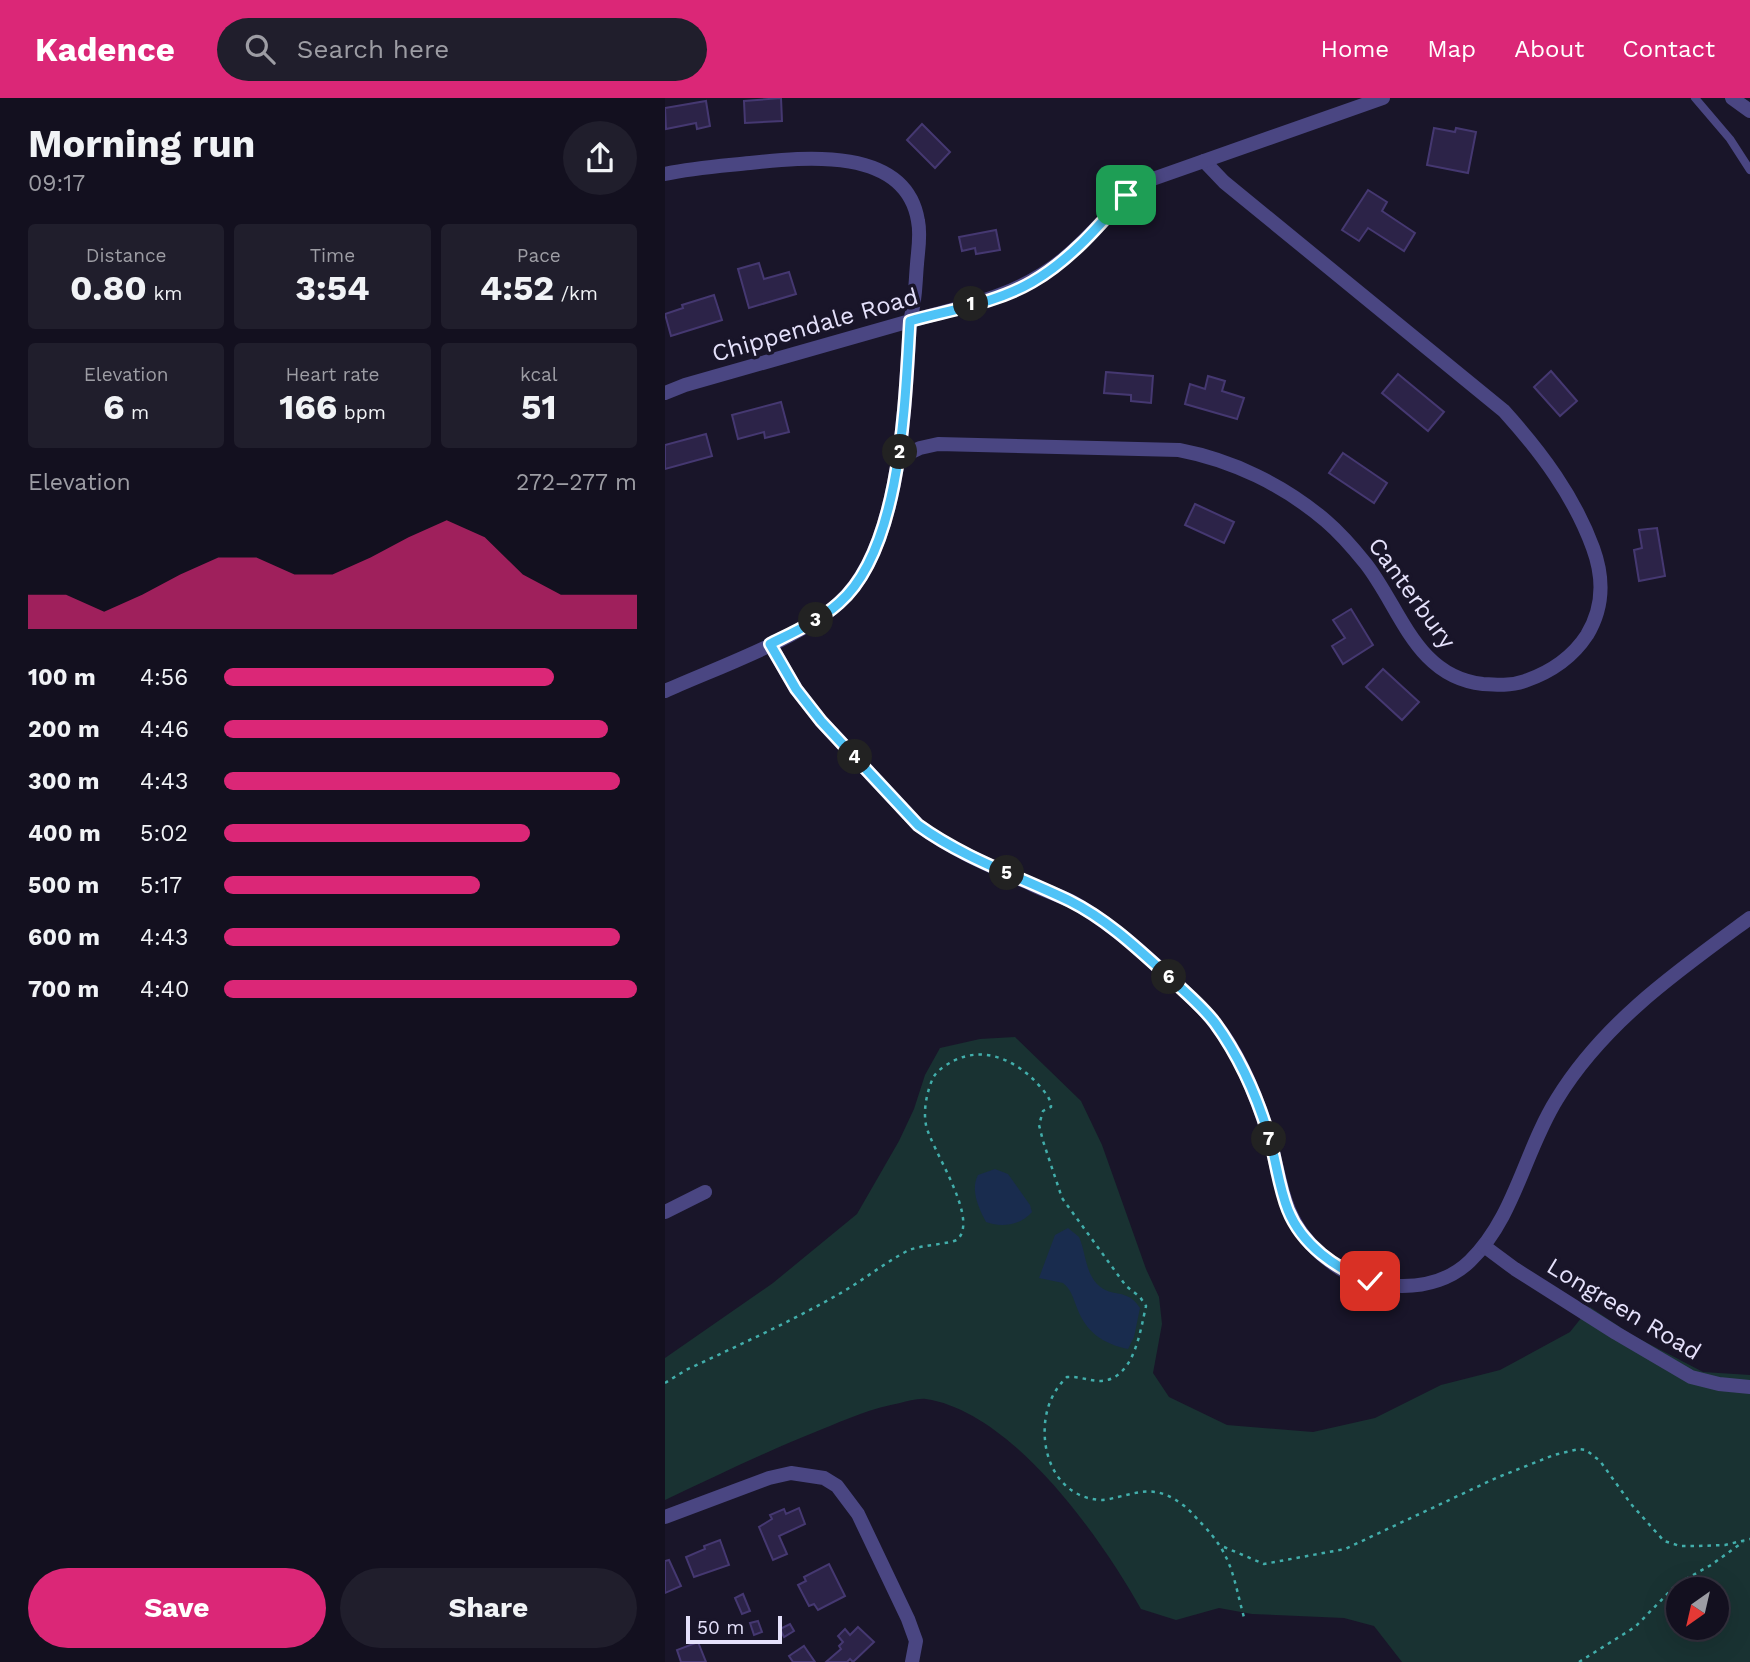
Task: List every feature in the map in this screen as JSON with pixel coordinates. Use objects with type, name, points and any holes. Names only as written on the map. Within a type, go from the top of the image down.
[{"type":"street","name":"Chippendale Road","points":[[665,393],[1012,292],[1033,282],[1069,254],[1126,195],[1147,181],[1383,98]]},
{"type":"street","points":[[1732,98],[1750,111]]},
{"type":"street","points":[[665,174],[770,161],[838,159],[863,164],[899,184],[911,201],[918,220],[916,297],[910,321],[899,458],[881,530],[865,571],[841,602],[811,624],[665,691]]},
{"type":"street","name":"Canterbury","points":[[899,458],[920,448],[938,444],[1179,450],[1203,454],[1251,473],[1280,489],[1327,522],[1366,565],[1415,642],[1437,667],[1455,678],[1495,685],[1516,684],[1554,669],[1571,655],[1593,625],[1602,583],[1597,560],[1575,506],[1531,440],[1504,411],[1224,182],[1204,161]]},
{"type":"street","points":[[770,644],[796,689],[821,721],[918,825],[937,839],[973,858],[1070,901],[1098,918],[1132,943],[1215,1022],[1251,1086],[1268,1135],[1289,1213],[1300,1231],[1333,1265],[1354,1275],[1390,1285],[1431,1283],[1467,1265],[1501,1221],[1541,1127],[1574,1072],[1598,1044],[1662,983],[1750,918]]},
{"type":"street","points":[[665,1212],[705,1192]]},
{"type":"street","name":"Longreen Road","points":[[1484,1246],[1605,1326],[1691,1377],[1719,1384],[1750,1387]]},
{"type":"street","points":[[665,1517],[769,1478],[791,1473],[824,1478],[837,1486],[858,1514],[908,1619],[916,1641],[912,1662]]},
{"type":"lane","points":[[1695,98],[1730,139],[1750,170]]},
{"type":"path","points":[[665,1383],[686,1370],[839,1295],[911,1249],[954,1242],[958,1239],[963,1224],[961,1213],[956,1193],[926,1127],[927,1097],[934,1077],[943,1067],[969,1055],[995,1055],[1027,1073],[1050,1100],[1051,1107],[1043,1111],[1039,1125],[1062,1198],[1126,1286],[1144,1301],[1146,1306],[1129,1364],[1121,1372],[1110,1380],[1103,1381],[1067,1377],[1058,1388],[1045,1417],[1046,1449],[1051,1469],[1061,1483],[1077,1493],[1103,1501],[1141,1491],[1162,1492],[1185,1506],[1221,1545],[1264,1564],[1345,1549],[1496,1478],[1554,1455],[1579,1449],[1586,1450],[1600,1461],[1631,1504],[1664,1541],[1680,1546],[1697,1546],[1725,1545],[1748,1540]]},
{"type":"path","points":[[1579,1662],[1635,1628],[1677,1584],[1748,1540]]},
{"type":"path","points":[[1221,1545],[1230,1564],[1245,1621]]},
{"type":"green space","points":[[1015,1037],[1081,1101],[1102,1145],[1146,1269],[1159,1297],[1162,1324],[1153,1373],[1169,1397],[1227,1425],[1313,1432],[1375,1418],[1441,1385],[1500,1370],[1570,1332],[1590,1307],[1632,1335],[1703,1372],[1750,1375],[1750,1662],[1402,1662],[1374,1626],[1344,1618],[1252,1614],[1219,1608],[1176,1620],[1141,1609],[1103,1548],[1078,1515],[1022,1452],[991,1427],[959,1409],[926,1399],[890,1405],[850,1418],[761,1455],[665,1500],[665,1358],[773,1283],[857,1214],[899,1141],[914,1109],[925,1075],[940,1048],[980,1039]]},
{"type":"water","points":[[995,1169],[1008,1174],[1030,1205],[1032,1212],[1022,1220],[1005,1225],[986,1222],[976,1199],[976,1181],[978,1175]]},
{"type":"water","points":[[1068,1228],[1079,1237],[1088,1268],[1097,1284],[1108,1291],[1130,1297],[1140,1308],[1134,1337],[1128,1349],[1103,1340],[1085,1324],[1070,1291],[1063,1283],[1039,1278],[1055,1235]]},
{"type":"building","points":[[781,98],[782,121],[745,123],[744,101]]},
{"type":"building","points":[[706,101],[710,126],[697,129],[696,123],[666,129],[665,108]]},
{"type":"building","points":[[922,124],[950,152],[935,168],[907,140]]},
{"type":"building","points":[[1434,128],[1476,132],[1468,173],[1427,165]]},
{"type":"building","points":[[1368,190],[1387,202],[1382,211],[1415,233],[1404,251],[1368,228],[1359,241],[1342,230]]},
{"type":"building","points":[[996,230],[1000,250],[976,254],[975,248],[962,251],[959,237]]},
{"type":"building","points":[[759,263],[764,279],[789,272],[796,294],[749,308],[738,269]]},
{"type":"building","points":[[714,295],[722,320],[671,336],[665,314],[683,308],[682,305]]},
{"type":"building","points":[[1551,371],[1577,401],[1560,416],[1534,387]]},
{"type":"building","points":[[1106,372],[1153,376],[1151,403],[1131,401],[1131,395],[1104,393]]},
{"type":"building","points":[[1398,374],[1444,412],[1428,431],[1382,393]]},
{"type":"building","points":[[1208,376],[1225,381],[1222,391],[1244,398],[1237,419],[1185,404],[1190,384],[1205,389]]},
{"type":"building","points":[[781,402],[789,432],[765,438],[764,432],[738,439],[732,415]]},
{"type":"building","points":[[706,434],[712,456],[665,469],[665,445]]},
{"type":"building","points":[[1343,453],[1387,483],[1374,503],[1329,473]]},
{"type":"building","points":[[1195,504],[1234,522],[1224,543],[1185,525]]},
{"type":"building","points":[[1657,528],[1665,576],[1639,581],[1634,550],[1642,548],[1639,530]]},
{"type":"building","points":[[1351,609],[1373,645],[1343,664],[1332,646],[1345,638],[1333,620]]},
{"type":"building","points":[[1383,669],[1419,702],[1402,720],[1366,687]]},
{"type":"building","points":[[799,1508],[805,1524],[779,1536],[787,1554],[773,1560],[759,1527],[772,1519],[770,1515],[784,1509],[786,1514]]},
{"type":"building","points":[[720,1540],[729,1565],[694,1577],[686,1557]]},
{"type":"building","points":[[669,1560],[681,1586],[665,1593],[665,1561]]},
{"type":"building","points":[[829,1564],[845,1596],[818,1610],[814,1604],[809,1606],[798,1585],[806,1581],[804,1577]]},
{"type":"building","points":[[743,1594],[750,1611],[742,1614],[735,1598]]},
{"type":"building","points":[[758,1621],[762,1632],[754,1635],[750,1623]]},
{"type":"building","points":[[790,1624],[794,1631],[784,1637],[780,1629]]},
{"type":"building","points":[[858,1627],[874,1642],[853,1662],[850,1659],[847,1662],[826,1662],[841,1649],[839,1646],[843,1642],[838,1636],[845,1629],[850,1635]]},
{"type":"building","points":[[698,1642],[706,1662],[681,1662],[677,1650]]},
{"type":"building","points":[[804,1646],[815,1662],[793,1662],[789,1656]]},
{"type":"route","points":[[1126,195],[1069,254],[1033,282],[1012,292],[910,321],[899,458],[889,503],[873,554],[865,571],[841,602],[811,624],[770,644],[796,689],[821,721],[918,825],[937,839],[973,858],[1070,901],[1098,918],[1132,943],[1215,1022],[1248,1077],[1268,1135],[1289,1213],[1316,1250],[1333,1265],[1370,1281]]}]
